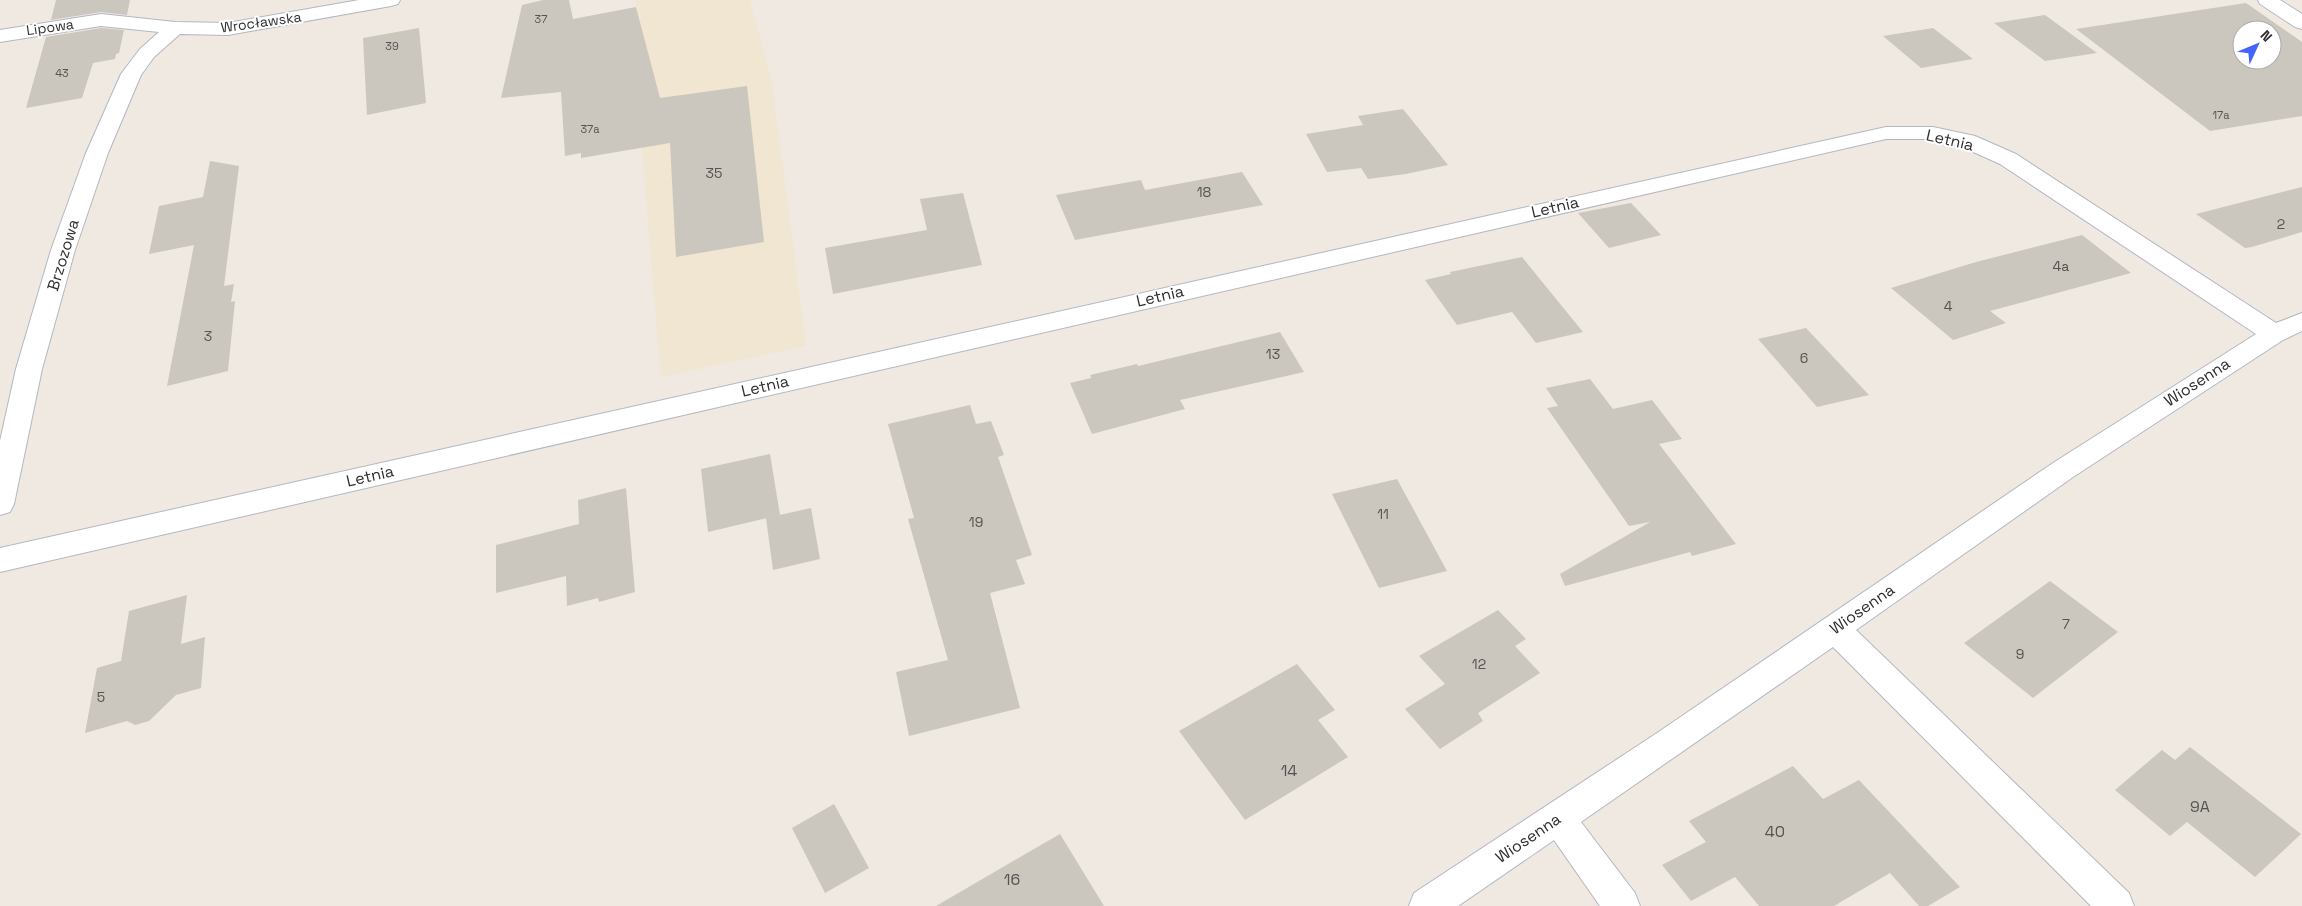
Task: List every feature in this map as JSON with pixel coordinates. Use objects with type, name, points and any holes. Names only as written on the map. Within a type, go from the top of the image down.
[{"type":"street","points":[[101,20],[104,0]]},
{"type":"street","name":"Wrocławska","points":[[101,20],[175,28],[228,29],[391,0]]},
{"type":"street","points":[[2267,0],[2302,23]]},
{"type":"street","name":"Lipowa","points":[[0,36],[101,20]]},
{"type":"street","name":"Brzozowa","points":[[0,504],[29,368],[63,250],[97,153],[131,74],[147,52],[175,28]]},
{"type":"street","name":"Letnia","points":[[0,560],[1886,133],[1933,133],[1967,141],[2008,159],[2274,334]]},
{"type":"street","name":"Wiosenna","points":[[1427,906],[2063,470],[2274,334],[2302,321]]},
{"type":"street","points":[[1834,628],[2116,906]]},
{"type":"street","points":[[1558,818],[1622,906]]},
{"type":"shaded area","points":[[635,0],[750,0],[772,83],[806,346],[661,377],[636,76],[652,73]]},
{"type":"building","points":[[56,0],[130,0],[127,15],[101,12],[51,20]]},
{"type":"building","points":[[543,0],[569,0],[573,19],[636,7],[660,98],[747,86],[764,242],[676,257],[670,143],[581,158],[581,153],[565,156],[561,92],[501,98],[522,5]]},
{"type":"building","points":[[2246,3],[2270,20],[2232,20],[2232,70],[2282,70],[2282,28],[2302,42],[2302,116],[2210,131],[2076,29]]},
{"type":"building","points":[[2045,15],[2097,53],[2045,61],[1994,23]]},
{"type":"building","points":[[101,28],[124,30],[119,53],[116,54],[115,59],[93,63],[82,98],[26,108],[46,37]]},
{"type":"building","points":[[419,28],[426,103],[367,115],[363,38]]},
{"type":"building","points":[[1933,28],[1973,59],[1921,68],[1883,36]]},
{"type":"building","points":[[1403,109],[1448,165],[1406,174],[1368,179],[1361,168],[1327,172],[1306,134],[1363,125],[1358,116]]},
{"type":"building","points":[[210,161],[239,166],[224,286],[234,284],[231,302],[235,301],[228,371],[167,386],[194,245],[149,254],[159,206],[203,197]]},
{"type":"building","points":[[1242,172],[1263,205],[1075,240],[1056,195],[1141,180],[1145,190]]},
{"type":"building","points":[[2302,187],[2302,232],[2252,247],[2245,248],[2196,214]]},
{"type":"building","points":[[963,193],[982,265],[833,294],[825,248],[927,230],[920,199]]},
{"type":"building","points":[[1631,203],[1661,235],[1609,248],[1578,213]]},
{"type":"building","points":[[2082,235],[2131,273],[1990,311],[2006,323],[1953,340],[1891,288],[1976,262]]},
{"type":"building","points":[[1522,257],[1583,332],[1536,343],[1512,312],[1457,325],[1425,280],[1451,274],[1450,272]]},
{"type":"building","points":[[1806,328],[1869,395],[1817,407],[1758,339]]},
{"type":"building","points":[[1280,332],[1304,372],[1180,400],[1185,409],[1092,434],[1070,383],[1091,378],[1090,375],[1137,364],[1138,366]]},
{"type":"building","points":[[1590,379],[1613,409],[1652,400],[1682,439],[1659,444],[1736,544],[1692,556],[1690,552],[1565,586],[1560,574],[1650,522],[1629,526],[1547,408],[1558,406],[1546,388]]},
{"type":"building","points":[[970,405],[976,424],[991,421],[1004,455],[998,457],[1032,555],[1016,560],[1025,584],[990,593],[1020,708],[909,736],[896,672],[948,660],[908,519],[914,518],[888,424]]},
{"type":"building","points":[[770,454],[780,515],[708,532],[701,469]]},
{"type":"building","points":[[1397,479],[1447,571],[1379,588],[1332,494]]},
{"type":"building","points":[[626,488],[635,592],[599,602],[598,598],[567,606],[566,576],[496,593],[496,545],[579,524],[578,500]]},
{"type":"building","points":[[811,508],[820,559],[773,570],[766,518]]},
{"type":"building","points":[[2050,581],[2118,632],[2033,698],[1964,643]]},
{"type":"building","points":[[187,595],[181,644],[205,637],[201,688],[176,695],[149,721],[135,725],[127,721],[85,733],[97,668],[121,661],[129,611]]},
{"type":"building","points":[[1498,610],[1526,639],[1515,646],[1540,673],[1478,713],[1483,721],[1440,749],[1405,709],[1445,684],[1419,656]]},
{"type":"building","points":[[1297,664],[1335,710],[1318,720],[1348,757],[1245,820],[1179,731]]},
{"type":"building","points":[[2190,747],[2301,834],[2255,877],[2187,822],[2170,836],[2115,790],[2162,750],[2175,760]]},
{"type":"building","points":[[1793,766],[1823,799],[1859,780],[1960,887],[1928,906],[1919,906],[1890,873],[1834,906],[1759,906],[1735,877],[1691,901],[1662,865],[1706,842],[1689,821]]},
{"type":"building","points":[[834,804],[869,868],[825,893],[792,828]]},
{"type":"building","points":[[1060,834],[1104,906],[936,906],[1027,853]]}]
